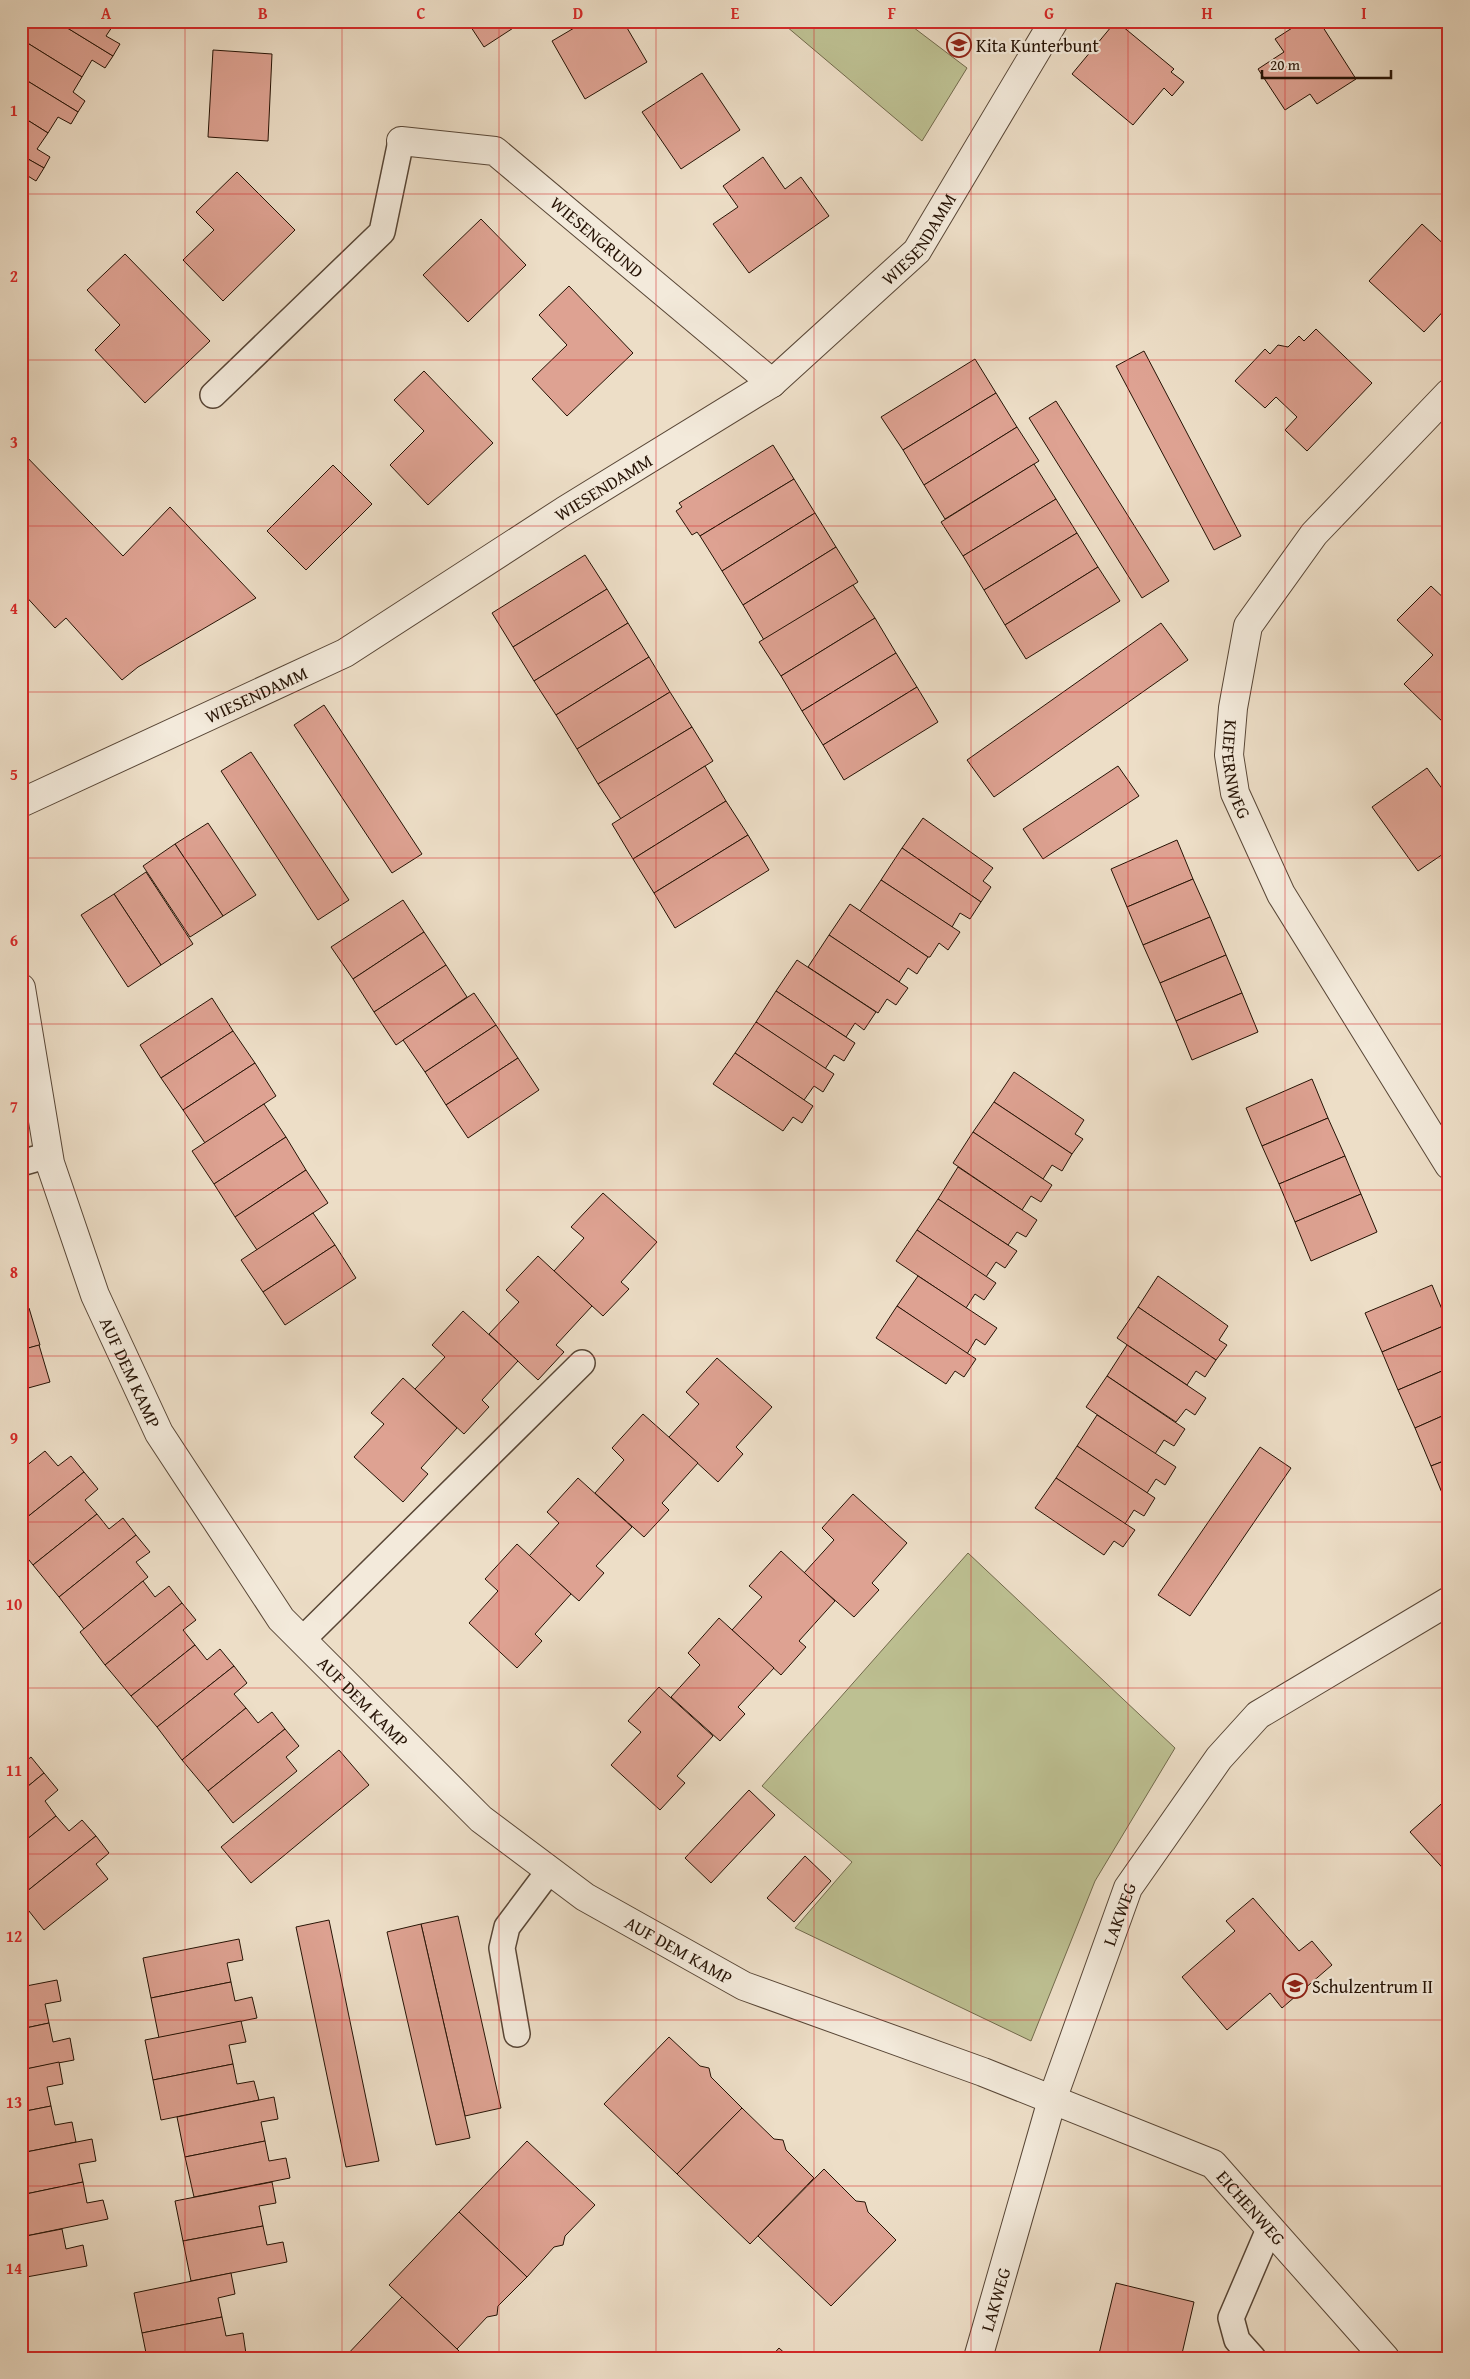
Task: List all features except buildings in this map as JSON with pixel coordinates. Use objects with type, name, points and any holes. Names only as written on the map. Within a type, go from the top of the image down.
[{"type":"street","name":"WIESENDAMM","points":[[21,802],[345,653],[564,511],[772,383],[917,252],[1054,21]]},
{"type":"street","name":"WIESENGRUND","points":[[401,141],[495,151],[772,383]]},
{"type":"street","name":"KIEFERNWEG","points":[[1449,393],[1314,534],[1248,626],[1233,708],[1229,755],[1235,793],[1281,894],[1449,1165]]},
{"type":"street","name":"AUF DEM KAMP","points":[[21,988],[49,1155],[95,1296],[159,1433],[281,1619],[481,1819],[584,1897],[744,1986],[982,2072],[1052,2100]]},
{"type":"street","name":"LAKWEG","points":[[978,2358],[1052,2100],[1128,1888],[1219,1758],[1258,1715],[1449,1601]]},
{"type":"street","name":"EICHENWEG","points":[[1052,2100],[1213,2164],[1385,2358]]},
{"type":"lane","points":[[214,395],[382,232],[401,141]]},
{"type":"lane","points":[[21,1162],[49,1155]]},
{"type":"lane","points":[[302,1640],[582,1362]]},
{"type":"lane","points":[[517,2034],[502,1948],[507,1928],[550,1871]]},
{"type":"lane","points":[[1253,2358],[1237,2340],[1231,2318],[1270,2227]]},
{"type":"green space","points":[[780,21],[905,21],[967,68],[922,141]]},
{"type":"green space","points":[[968,1553],[1175,1748],[1095,1881],[1031,2041],[795,1928],[852,1862],[762,1786]]},
{"type":"place","name":"Kita Kunterbunt","points":[[959,45]]},
{"type":"place","name":"Schulzentrum II","points":[[1295,1986]]}]
